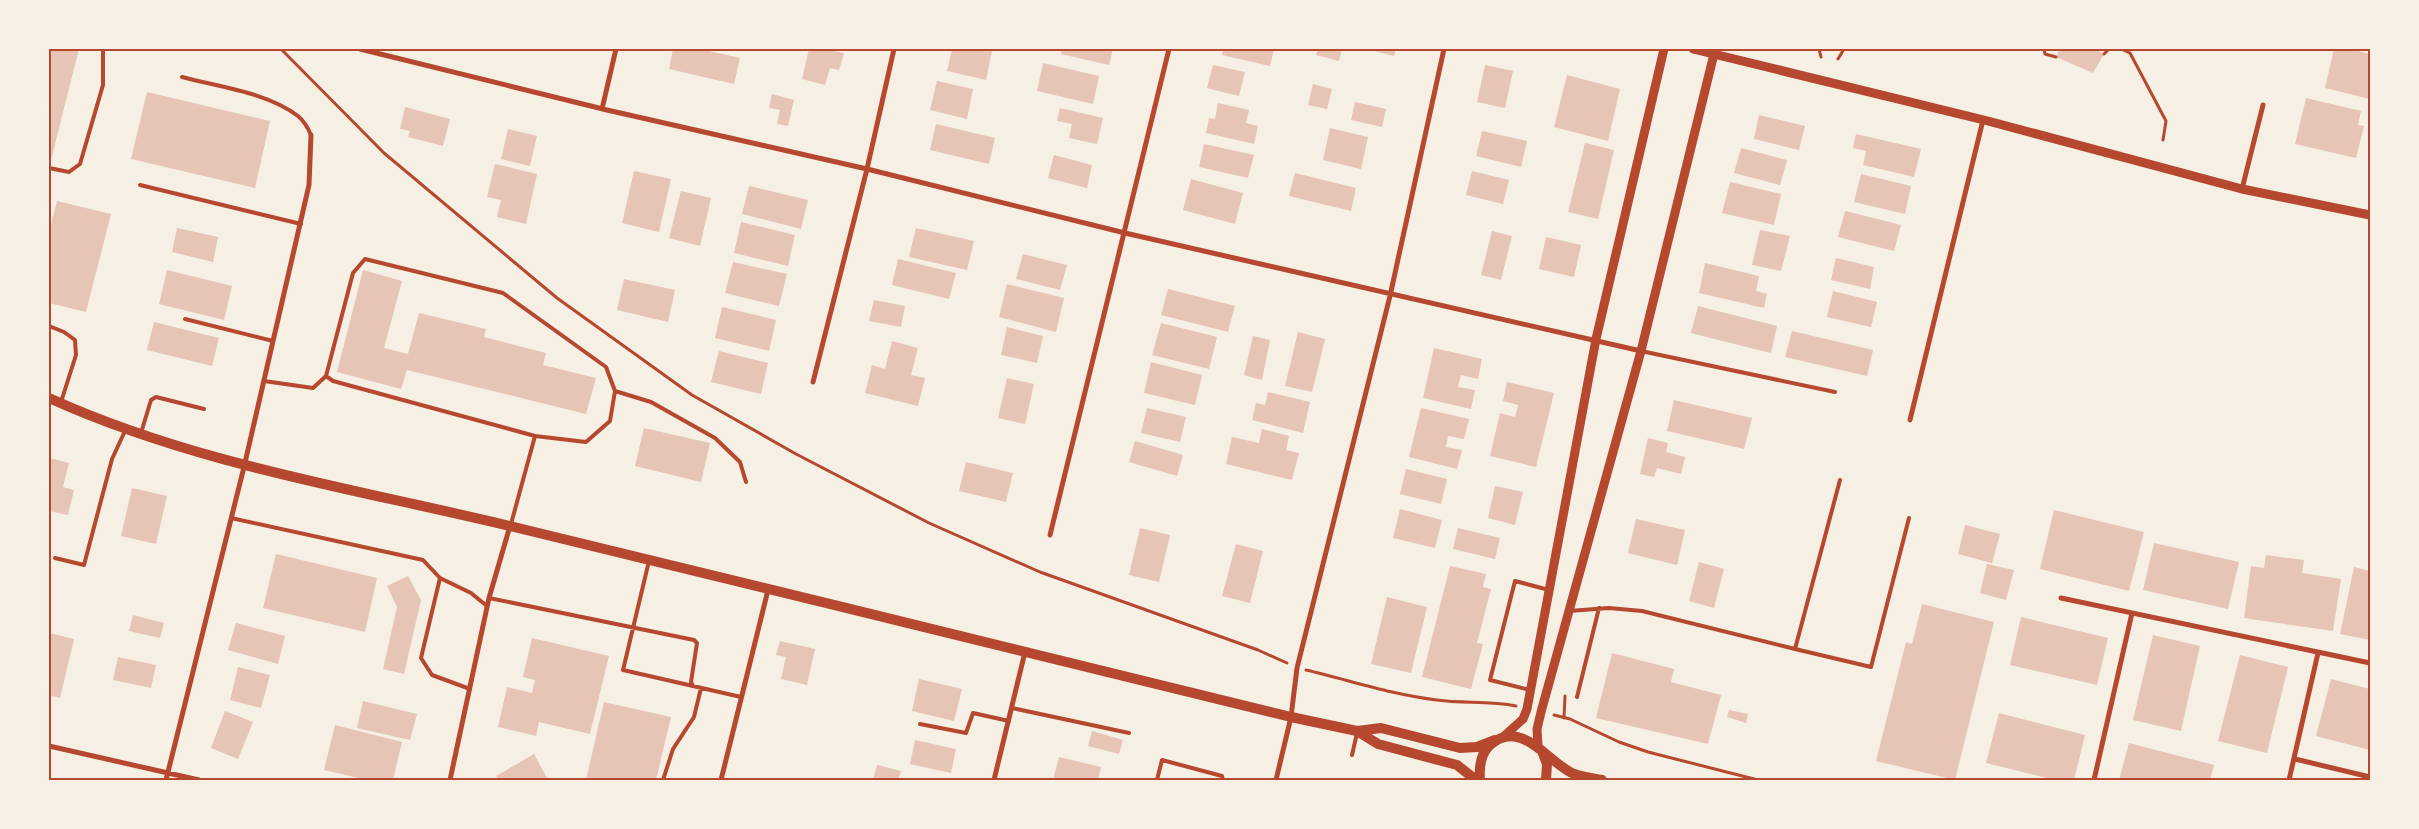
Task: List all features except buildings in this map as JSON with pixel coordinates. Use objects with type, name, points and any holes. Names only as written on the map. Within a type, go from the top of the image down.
[{"type":"main road","points":[[49,398],[126,431],[244,467],[510,526],[1290,717],[1357,731],[1381,728],[1460,748],[1477,747],[1499,739],[1524,738],[1573,773],[1602,780]]},
{"type":"main road","points":[[1357,731],[1378,744],[1457,765],[1476,780]]},
{"type":"main road","points":[[1480,780],[1482,755],[1499,739]]},
{"type":"main road","points":[[1540,748],[1548,764],[1546,780]]},
{"type":"street","points":[[360,49],[602,109],[867,169],[1390,296],[1596,339],[1641,351]]},
{"type":"street","points":[[602,109],[616,49]]},
{"type":"street","points":[[813,382],[867,169],[894,49]]},
{"type":"street","points":[[1050,535],[1169,49]]},
{"type":"street","points":[[1276,780],[1290,717],[1298,668],[1390,296],[1444,49]]},
{"type":"street","points":[[1499,739],[1523,719],[1532,690],[1596,339],[1664,49]]},
{"type":"street","points":[[1693,49],[1714,52],[1983,120],[2242,189],[2370,215]]},
{"type":"street","points":[[1540,748],[1536,729],[1641,351],[1714,52]]},
{"type":"street","points":[[2242,189],[2262,105]]},
{"type":"street","points":[[1910,420],[1983,120]]},
{"type":"street","points":[[166,780],[244,467],[309,185],[311,135]]},
{"type":"street","points":[[450,780],[487,606],[510,526]]},
{"type":"street","points":[[721,780],[768,590]]},
{"type":"street","points":[[2061,598],[2370,664]]},
{"type":"street","points":[[2094,780],[2132,613]]},
{"type":"street","points":[[994,780],[1025,652]]},
{"type":"street","points":[[2289,780],[2318,653]]},
{"type":"street","points":[[49,746],[199,780]]},
{"type":"street","points":[[2295,759],[2370,777]]},
{"type":"lane","points":[[49,168],[68,172],[80,164],[103,85],[103,49]]},
{"type":"lane","points":[[182,76],[264,99],[298,116],[307,126],[311,135]]},
{"type":"lane","points":[[140,185],[300,224]]},
{"type":"lane","points":[[264,381],[313,388],[326,376],[353,273],[365,259],[503,294],[606,367],[616,391],[610,422],[586,442],[535,436],[333,381],[326,376]]},
{"type":"lane","points":[[185,319],[273,341]]},
{"type":"lane","points":[[49,326],[64,332],[75,340],[76,355],[61,404]]},
{"type":"lane","points":[[1641,351],[1836,392]]},
{"type":"lane","points":[[616,391],[651,402],[715,438],[740,462],[746,482]]},
{"type":"lane","points":[[140,435],[151,400],[156,397],[204,409]]},
{"type":"lane","points":[[55,558],[84,565],[112,459],[126,431]]},
{"type":"lane","points":[[510,526],[535,436]]},
{"type":"lane","points":[[1795,648],[1840,480]]},
{"type":"lane","points":[[231,518],[423,560],[440,578],[471,593],[487,606]]},
{"type":"lane","points":[[1569,611],[1599,608],[1642,611],[1871,667],[1909,518]]},
{"type":"lane","points":[[649,561],[623,670],[741,696]]},
{"type":"lane","points":[[440,578],[421,658],[432,675],[470,690]]},
{"type":"lane","points":[[1532,690],[1490,680],[1515,581],[1549,590]]},
{"type":"lane","points":[[489,598],[694,640],[697,643],[691,682],[693,686]]},
{"type":"lane","points":[[1578,697],[1599,608]]},
{"type":"lane","points":[[663,780],[671,754],[694,717],[701,688]]},
{"type":"lane","points":[[1012,708],[1129,733]]},
{"type":"lane","points":[[920,724],[966,733],[973,713],[1009,721]]},
{"type":"lane","points":[[1352,755],[1357,731]]},
{"type":"lane","points":[[1156,780],[1162,760],[1222,776],[1223,780]]},
{"type":"path","points":[[282,49],[370,139],[557,298],[692,395],[796,454],[929,523],[1040,572],[1258,650],[1298,668],[1435,700],[1458,702],[1488,701],[1527,709]]},
{"type":"path","points":[[1819,49],[1821,57]]},
{"type":"path","points":[[1838,59],[1844,49]]},
{"type":"path","points":[[2044,49],[2045,54],[2056,57]]},
{"type":"path","points":[[2104,54],[2109,49]]},
{"type":"path","points":[[2121,49],[2130,53],[2166,121],[2163,140]]},
{"type":"path","points":[[1564,718],[1567,687]]},
{"type":"path","points":[[1541,712],[1595,729],[1619,742],[1641,749],[1758,780]]}]
